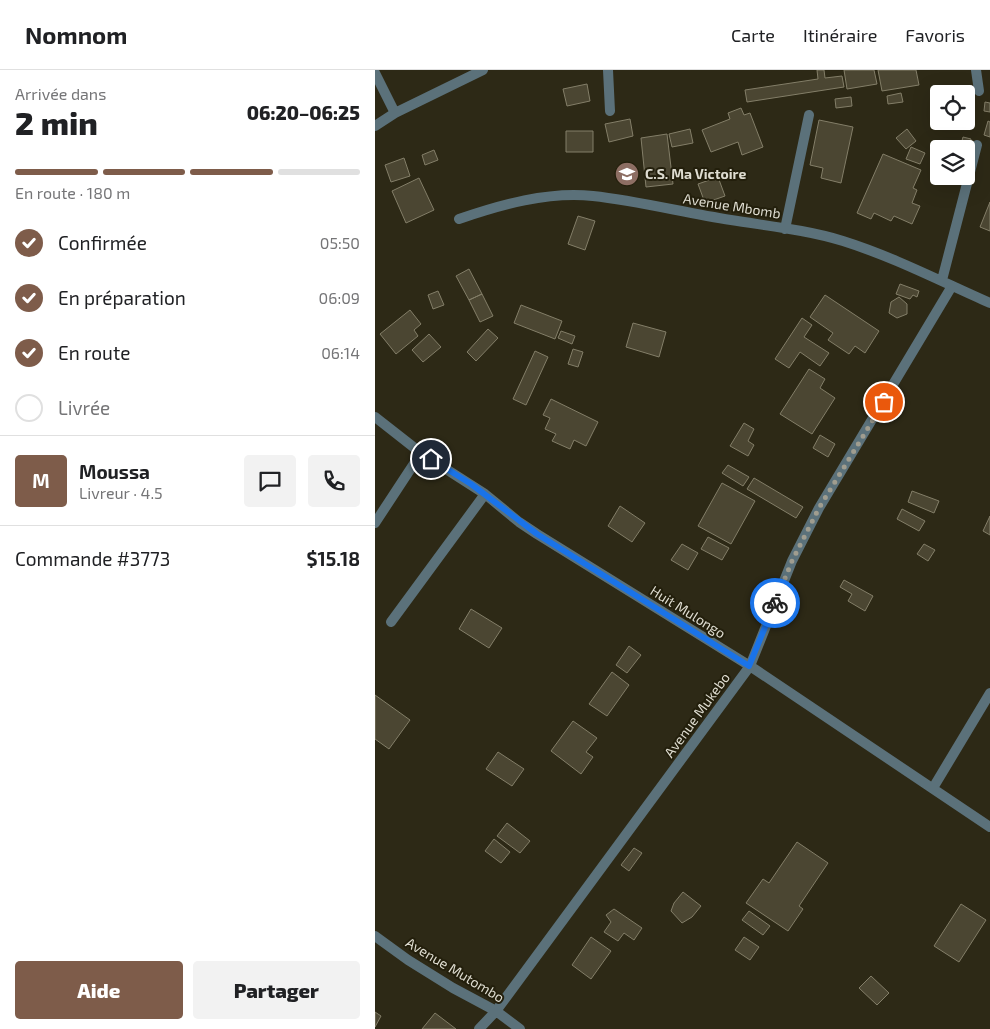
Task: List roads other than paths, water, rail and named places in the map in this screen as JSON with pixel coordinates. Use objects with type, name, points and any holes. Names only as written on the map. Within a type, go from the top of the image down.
[{"type":"street","points":[[375,126],[395,113],[483,70]]},
{"type":"street","points":[[608,70],[610,111]]},
{"type":"street","points":[[975,70],[979,92]]},
{"type":"street","points":[[375,73],[395,113]]},
{"type":"street","points":[[785,228],[809,114]]},
{"type":"street","points":[[942,280],[977,145]]},
{"type":"street","name":"Avenue Mbomb","points":[[459,219],[495,206],[530,199],[591,196],[785,228],[842,241],[942,280],[990,303]]},
{"type":"street","name":"Avenue Mukebo","points":[[479,1029],[496,1011],[749,666],[792,561],[819,508],[952,286]]},
{"type":"street","name":"Huit Mulongo","points":[[375,417],[421,453],[485,494],[519,522],[749,666],[990,827]]},
{"type":"street","points":[[375,523],[421,453]]},
{"type":"street","points":[[391,622],[485,494]]},
{"type":"street","points":[[933,788],[990,693]]},
{"type":"street","name":"Avenue Mutombo","points":[[375,936],[408,960],[453,988],[496,1011],[520,1029]]},
{"type":"place","name":"C.S. Ma Victoire","points":[[627,174]]}]
